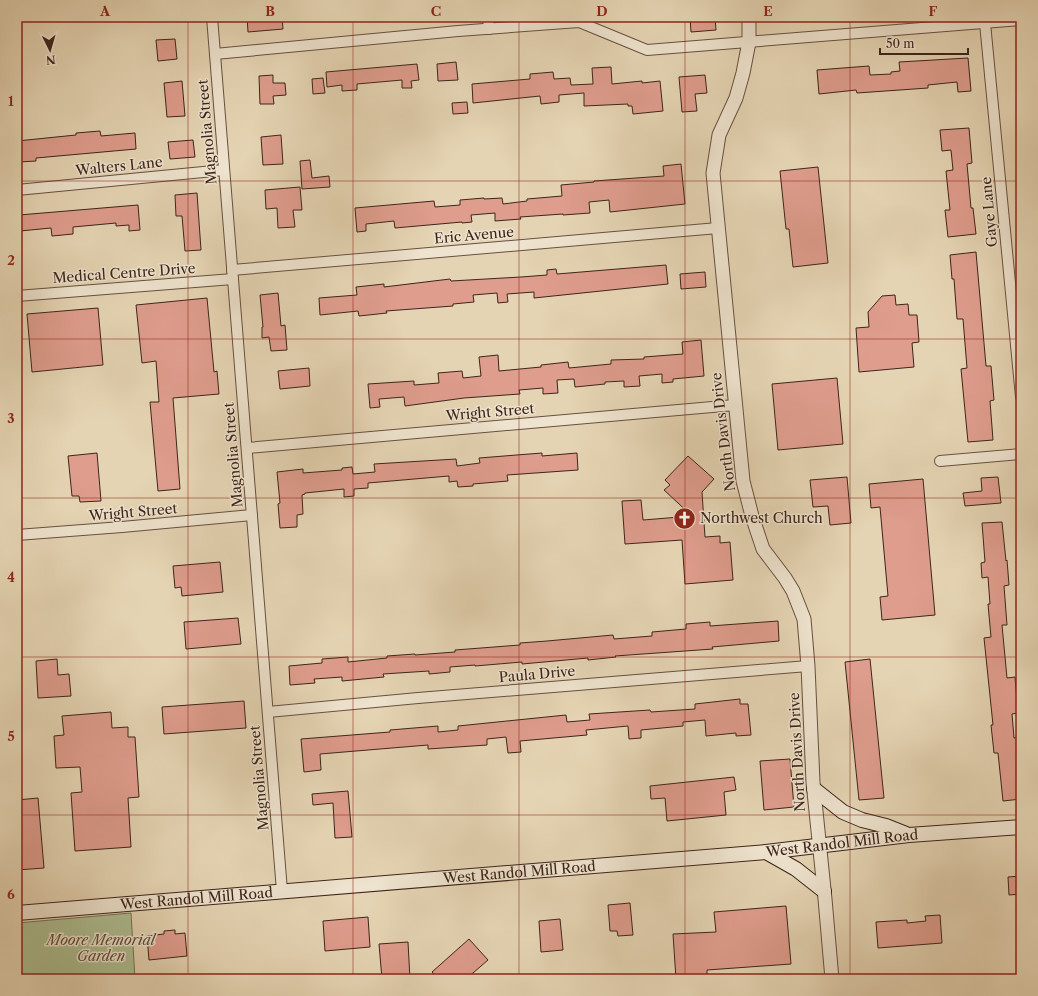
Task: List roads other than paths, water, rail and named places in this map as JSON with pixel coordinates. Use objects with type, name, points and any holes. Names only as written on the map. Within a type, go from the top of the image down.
[{"type":"main road","points":[[814,789],[845,813],[909,835]]},
{"type":"main road","name":"West Randol Mill Road","points":[[17,913],[766,852],[909,835],[1021,827]]},
{"type":"main road","points":[[766,852],[796,869],[824,891]]},
{"type":"street","name":"Magnolia Street","points":[[212,17],[282,891]]},
{"type":"street","points":[[488,17],[489,29]]},
{"type":"street","name":"North Davis Drive","points":[[749,17],[749,42],[743,73],[736,98],[719,135],[713,173],[743,481],[752,516],[763,549],[793,591],[804,619],[808,666],[814,789],[832,979]]},
{"type":"street","points":[[215,54],[580,22],[647,50],[1021,20]]},
{"type":"street","name":"Gaye Lane","points":[[985,23],[1021,397]]},
{"type":"street","name":"Walters Lane","points":[[17,190],[224,170]]},
{"type":"street","name":"Eric Avenue","points":[[233,275],[718,228]]},
{"type":"street","name":"Medical Centre Drive","points":[[17,296],[233,275]]},
{"type":"street","name":"Wright Street","points":[[247,448],[735,405]]},
{"type":"street","points":[[940,461],[1021,454]]},
{"type":"street","name":"Wright Street","points":[[17,535],[252,515]]},
{"type":"street","name":"Paula Drive","points":[[268,712],[418,698],[808,666]]},
{"type":"place","name":"Northwest Church","points":[[684,518]]},
{"type":"park label","name":"Moore Memorial Garden","points":[[101,948]]}]
